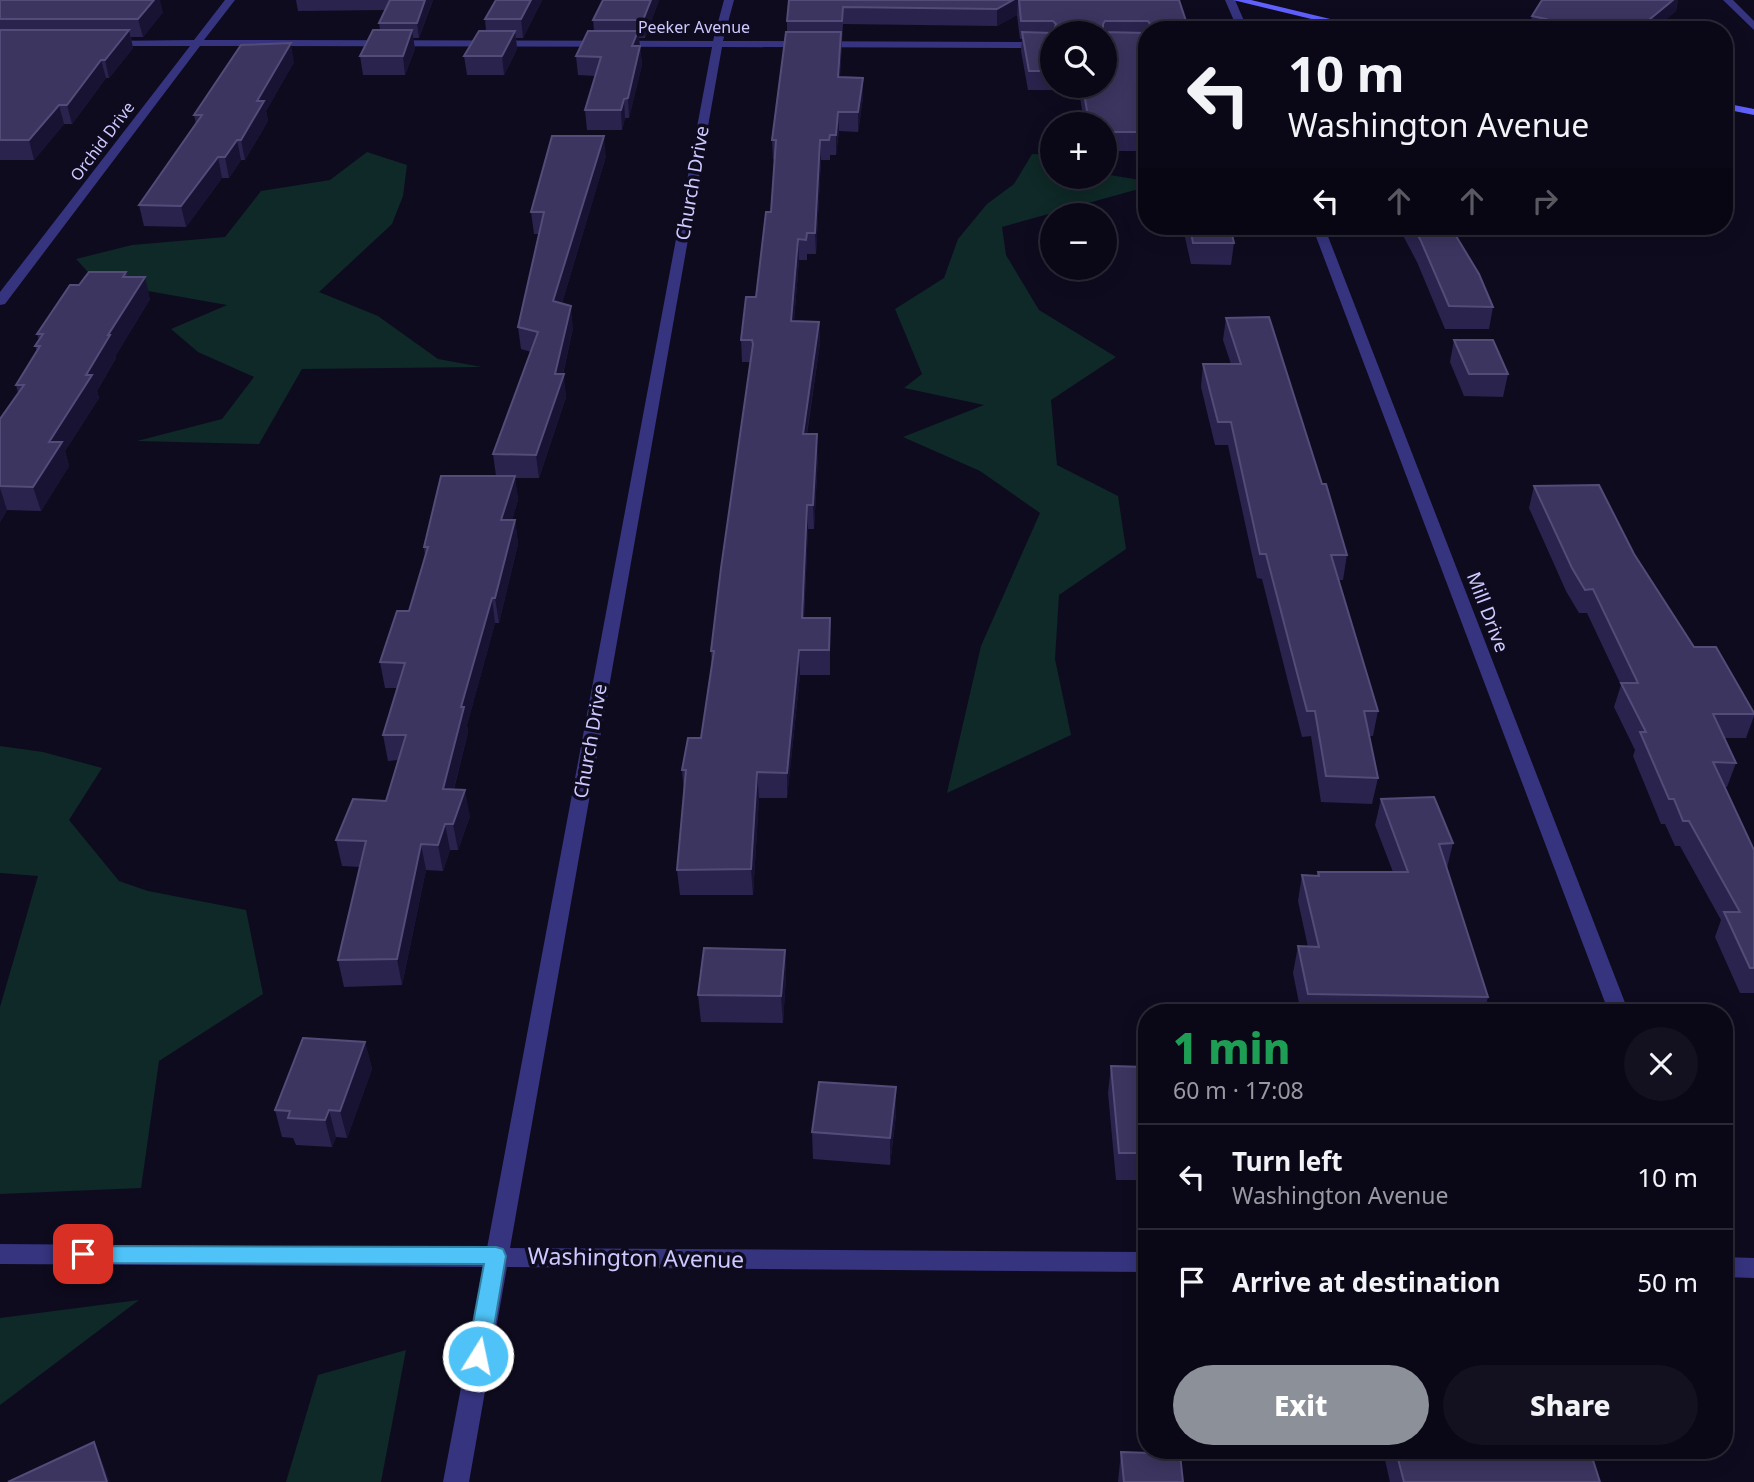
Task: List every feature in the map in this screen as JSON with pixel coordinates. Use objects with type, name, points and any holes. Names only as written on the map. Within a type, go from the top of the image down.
[{"type":"street","name":"Orchid Drive","points":[[0,301],[230,0]]},
{"type":"street","name":"Church Drive","points":[[456,1482],[718,43],[729,0]]},
{"type":"street","points":[[1230,0],[1239,21]]},
{"type":"street","points":[[1238,0],[1331,21]]},
{"type":"street","points":[[1728,0],[1754,27]]},
{"type":"street","name":"Peeker Avenue","points":[[92,43],[1040,45]]},
{"type":"street","points":[[1733,108],[1754,113]]},
{"type":"street","name":"Mill Drive","points":[[1321,235],[1616,1004]]},
{"type":"street","name":"Washington Avenue","points":[[0,1254],[1138,1262]]},
{"type":"street","points":[[1733,1267],[1754,1268]]},
{"type":"green space","points":[[367,152],[407,165],[403,196],[392,224],[319,292],[378,316],[438,359],[482,367],[302,369],[259,444],[137,441],[222,419],[254,377],[198,352],[171,329],[227,305],[97,282],[76,259],[132,245],[225,237],[261,191],[330,180]]},
{"type":"green space","points":[[1032,154],[1040,154],[1040,189],[1117,189],[1117,176],[1138,180],[1138,189],[1088,203],[1040,203],[1040,216],[1002,227],[1006,255],[1039,310],[1116,357],[1051,400],[1057,465],[1118,496],[1126,549],[1059,595],[1055,659],[1071,735],[947,793],[981,646],[1040,513],[980,471],[903,437],[984,405],[904,388],[922,374],[895,309],[944,278],[958,239],[987,204],[1014,184]]},
{"type":"green space","points":[[0,746],[43,752],[102,768],[69,820],[119,881],[148,891],[246,910],[263,994],[159,1061],[141,1188],[0,1194],[0,1007],[38,876],[0,873]]},
{"type":"green space","points":[[139,1300],[16,1393],[0,1405],[0,1318]]},
{"type":"green space","points":[[406,1350],[381,1482],[286,1482],[318,1375]]},
{"type":"building","points":[[0,0],[154,0],[138,19],[0,19]]},
{"type":"building","points":[[390,0],[425,0],[417,23],[379,23]]},
{"type":"building","points":[[496,0],[531,0],[521,19],[485,19]]},
{"type":"building","points":[[603,0],[651,0],[643,20],[593,20]]},
{"type":"building","points":[[789,0],[1013,0],[997,9],[843,7],[842,21],[787,21]]},
{"type":"building","points":[[1019,0],[1179,0],[1186,21],[1053,21],[1021,21]]},
{"type":"building","points":[[1542,0],[1673,0],[1648,21],[1543,21],[1546,19],[1532,16]]},
{"type":"building","points":[[0,30],[129,30],[105,60],[101,60],[67,105],[59,105],[29,140],[0,140]]},
{"type":"building","points":[[373,30],[412,30],[403,56],[360,56]]},
{"type":"building","points":[[479,31],[515,31],[502,56],[464,56]]},
{"type":"building","points":[[588,31],[638,31],[632,46],[640,46],[628,98],[624,99],[621,110],[585,110],[601,57],[576,56]]},
{"type":"building","points":[[786,32],[841,32],[838,77],[863,78],[858,112],[838,112],[836,135],[830,135],[829,140],[820,140],[815,233],[807,233],[806,240],[798,239],[791,321],[819,322],[803,434],[817,434],[813,505],[807,505],[802,618],[830,618],[829,650],[799,650],[787,773],[757,772],[751,869],[677,870],[686,770],[682,770],[688,738],[701,738],[714,651],[711,651],[721,568],[753,344],[752,340],[741,340],[746,297],[756,297],[766,212],[771,212],[776,140],[772,140]]},
{"type":"building","points":[[1022,32],[1040,33],[1040,71],[1029,71]]},
{"type":"building","points":[[1117,32],[1138,33],[1138,132],[1117,132],[1117,112],[1087,112],[1085,98],[1117,98]]},
{"type":"building","points":[[291,43],[257,101],[264,101],[241,140],[237,140],[225,157],[218,157],[181,206],[139,205],[202,115],[194,115],[241,45]]},
{"type":"building","points":[[552,136],[604,136],[553,301],[571,306],[555,374],[564,374],[536,455],[493,454],[538,332],[518,327],[544,212],[531,212]]},
{"type":"building","points":[[1192,235],[1232,235],[1234,243],[1193,243]]},
{"type":"building","points":[[1418,235],[1455,235],[1479,274],[1493,307],[1449,306]]},
{"type":"building","points":[[89,272],[126,272],[123,277],[145,277],[86,375],[92,375],[49,442],[62,442],[33,487],[0,486],[0,419],[24,385],[16,385],[40,346],[35,346],[43,334],[37,334],[70,285],[79,285]]},
{"type":"building","points":[[1269,317],[1322,484],[1326,484],[1347,555],[1331,555],[1378,711],[1364,711],[1378,778],[1326,776],[1315,711],[1307,711],[1266,554],[1260,554],[1231,422],[1218,422],[1203,364],[1241,364],[1226,318]]},
{"type":"building","points":[[1454,340],[1493,340],[1508,374],[1469,374]]},
{"type":"building","points":[[441,476],[515,476],[501,520],[515,520],[495,598],[492,598],[461,707],[464,707],[443,789],[465,790],[453,824],[445,824],[438,845],[421,844],[397,959],[338,960],[366,841],[336,840],[353,799],[386,801],[406,735],[383,735],[405,663],[380,662],[397,611],[409,611],[428,547],[424,547]]},
{"type":"building","points":[[1599,485],[1634,554],[1694,647],[1716,647],[1754,713],[1713,714],[1736,763],[1713,762],[1754,850],[1754,968],[1750,968],[1724,912],[1740,912],[1689,821],[1683,821],[1674,799],[1669,799],[1640,732],[1646,732],[1621,683],[1638,683],[1593,589],[1585,590],[1572,568],[1534,486]]},
{"type":"building","points":[[1434,797],[1453,843],[1439,844],[1488,997],[1308,994],[1298,946],[1319,947],[1302,875],[1319,876],[1318,872],[1408,872],[1381,799]]},
{"type":"building","points":[[704,948],[785,950],[781,996],[698,995]]},
{"type":"building","points":[[303,1038],[365,1042],[340,1111],[329,1110],[325,1120],[288,1118],[290,1111],[275,1110]]},
{"type":"building","points":[[1111,1066],[1138,1067],[1138,1153],[1119,1153]]},
{"type":"building","points":[[819,1082],[896,1087],[890,1138],[812,1132]]},
{"type":"building","points":[[94,1442],[107,1482],[8,1482]]},
{"type":"building","points":[[1121,1452],[1138,1453],[1138,1459],[1181,1459],[1183,1482],[1124,1482]]},
{"type":"building","points":[[1398,1459],[1593,1459],[1600,1482],[1404,1482]]},
{"type":"route","points":[[83,1254],[496,1256],[478,1356]]}]
